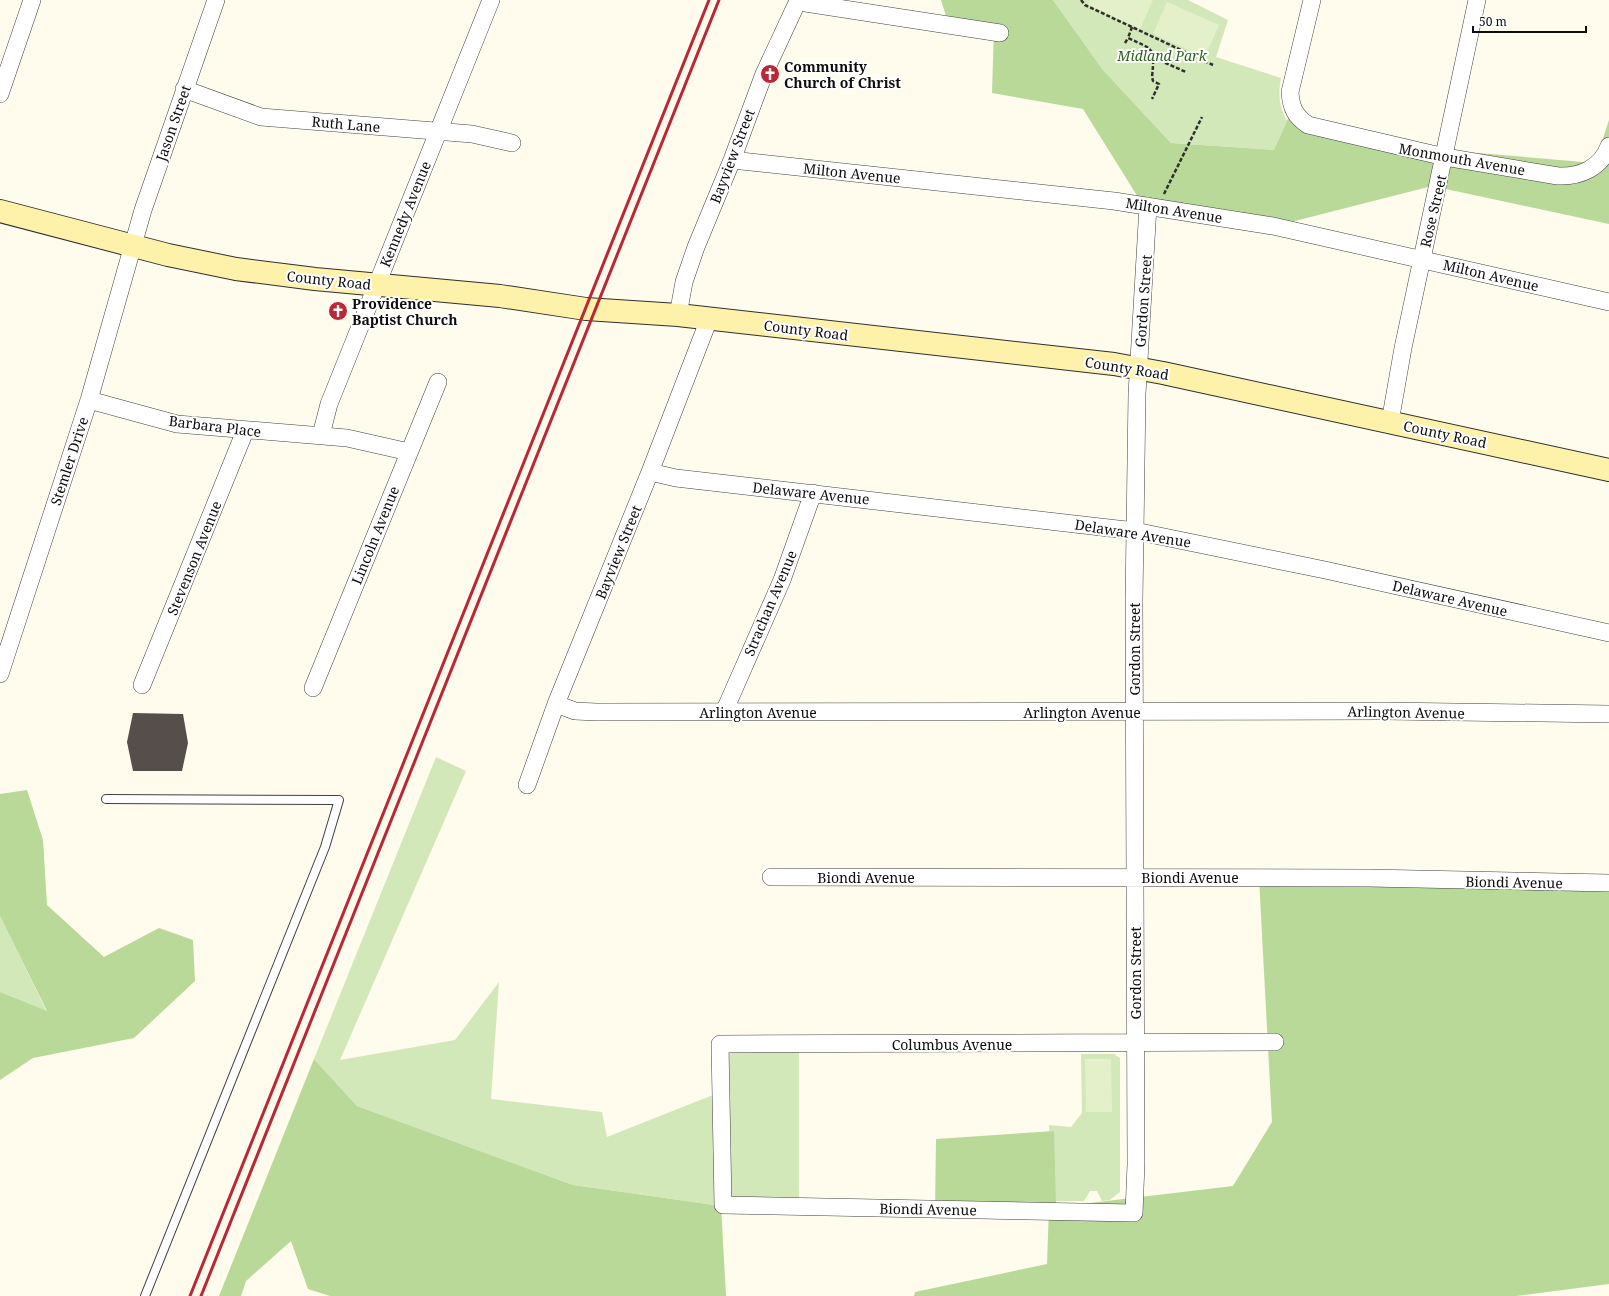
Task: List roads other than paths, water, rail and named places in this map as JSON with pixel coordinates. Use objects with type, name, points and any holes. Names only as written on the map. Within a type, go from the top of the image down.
[{"type":"street","points":[[0,94],[32,0]]},
{"type":"street","name":"Jason Street","points":[[134,246],[143,210],[216,0]]},
{"type":"street","name":"Kennedy Avenue","points":[[321,435],[329,404],[491,0]]},
{"type":"street","name":"Monmouth Avenue","points":[[1312,0],[1290,92],[1291,106],[1298,118],[1308,125],[1445,157],[1558,176],[1572,176],[1586,172],[1603,158],[1609,146]]},
{"type":"street","name":"Rose Street","points":[[1390,422],[1403,348],[1445,157],[1477,0]]},
{"type":"street","name":"Bayview Street","points":[[678,315],[684,282],[696,247],[732,160],[764,74],[796,5],[799,2],[1000,33]]},
{"type":"street","name":"Ruth Lane","points":[[184,89],[261,117],[472,134],[512,143]]},
{"type":"street","name":"Milton Avenue","points":[[732,160],[1148,206],[1273,226],[1609,302]]},
{"type":"street","name":"Gordon Street","points":[[1134,1213],[1136,1164],[1134,1043],[1135,531],[1139,369],[1148,206]]},
{"type":"street","name":"County Road","points":[[0,211],[134,246],[236,269],[500,296],[586,310],[678,315],[995,350],[1139,369],[1609,470]]},
{"type":"street","name":"Stemler Drive","points":[[0,674],[89,400],[134,246]]},
{"type":"street","name":"Bayview Street","points":[[527,785],[556,704],[650,472],[709,319]]},
{"type":"street","name":"Lincoln Avenue","points":[[312,688],[438,382]]},
{"type":"street","name":"Barbara Place","points":[[89,400],[177,424],[245,431],[321,435]]},
{"type":"street","name":"Stevenson Avenue","points":[[142,685],[245,431]]},
{"type":"street","points":[[321,435],[361,441],[409,452]]},
{"type":"street","name":"Delaware Avenue","points":[[650,472],[676,478],[1135,531],[1325,570],[1609,633]]},
{"type":"street","name":"Strachan Avenue","points":[[724,712],[782,580],[813,493]]},
{"type":"street","name":"Arlington Avenue","points":[[556,704],[575,711],[596,712],[1384,711],[1609,714]]},
{"type":"street","name":"Biondi Avenue","points":[[771,877],[1135,876],[1369,878],[1609,883]]},
{"type":"street","name":"Columbus Avenue","points":[[723,1205],[720,1044],[1275,1042]]},
{"type":"street","name":"Biondi Avenue","points":[[723,1205],[1134,1213]]},
{"type":"lane","points":[[106,799],[339,800],[325,847],[145,1296]]},
{"type":"railway","points":[[190,1296],[709,0]]},
{"type":"railway","points":[[201,1296],[719,0]]},
{"type":"place","name":"Community Church of Christ","points":[[770,74]]},
{"type":"place","name":"Providence Baptist Church","points":[[338,311]]},
{"type":"park label","name":"Midland Park","points":[[1162,55]]}]
